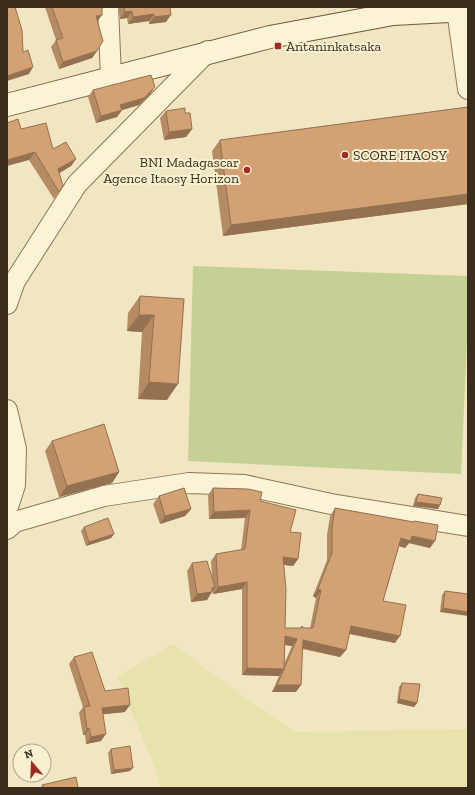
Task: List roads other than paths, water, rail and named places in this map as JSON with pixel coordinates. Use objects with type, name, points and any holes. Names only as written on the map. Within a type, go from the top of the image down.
[{"type":"street","points":[[108,7],[111,77]]},
{"type":"street","points":[[7,105],[208,51],[270,37],[393,14],[463,10],[468,89]]},
{"type":"street","points":[[7,304],[15,281],[77,184],[208,51]]},
{"type":"street","points":[[7,410],[16,449],[15,485],[7,510]]},
{"type":"street","points":[[7,529],[15,522],[104,496],[189,483],[244,485],[331,504],[468,526]]},
{"type":"place","name":"Antaninkatsaka","points":[[278,46]]},
{"type":"place","name":"SCORE ITAOSY","points":[[345,155]]},
{"type":"place","name":"BNI Madagascar Agence Itaosy Horizon","points":[[247,170]]}]
